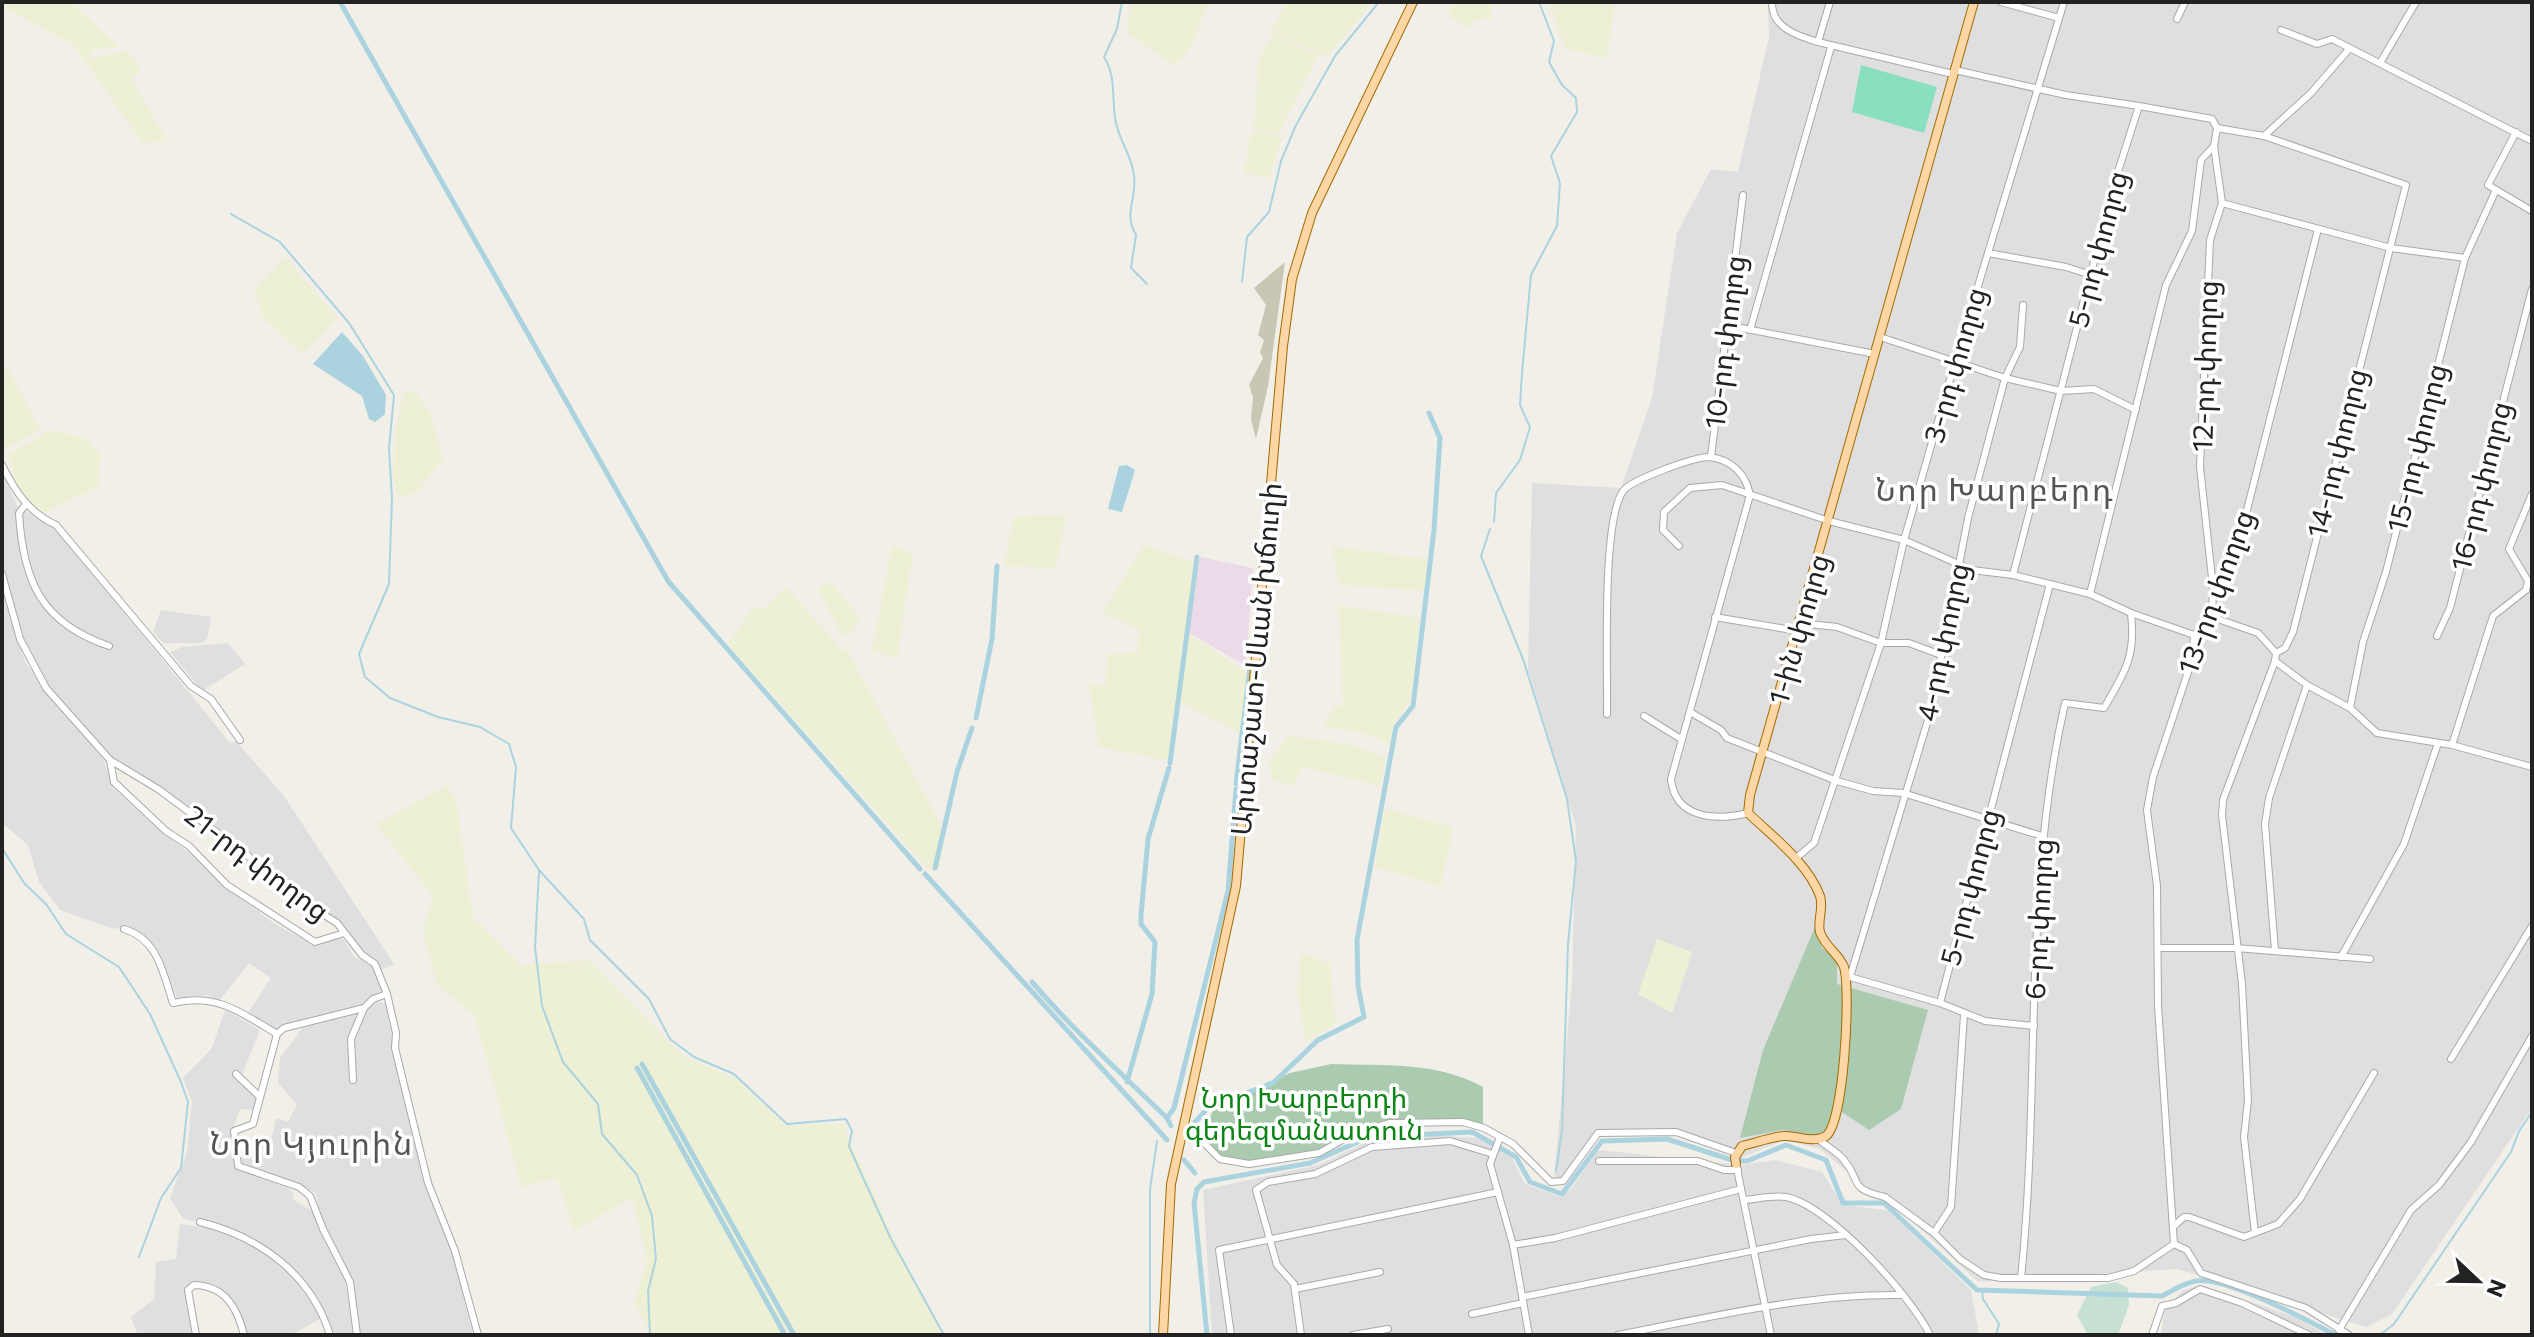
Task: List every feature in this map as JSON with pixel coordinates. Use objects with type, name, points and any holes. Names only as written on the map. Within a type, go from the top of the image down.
[{"type":"main road","name":"Արտաշատ-Սևան խճուղի","points":[[1163,1335],[1168,1211],[1181,1135],[1236,886],[1292,279],[1321,191],[1413,2]]},
{"type":"main road","name":"1-ին փողոց","points":[[1748,813],[1974,2]]},
{"type":"main road","points":[[1736,1161],[1742,1146],[1785,1136],[1818,1139],[1830,1131],[1846,1046],[1848,975],[1819,929],[1821,898],[1795,859],[1748,813]]},
{"type":"street","points":[[1772,2],[1775,20],[1781,26],[1831,47],[2212,119],[2217,128],[2214,146],[2201,160],[2192,231],[2166,285],[2090,594]]},
{"type":"street","points":[[1818,42],[1830,2]]},
{"type":"street","points":[[2001,2],[2059,18]]},
{"type":"street","name":"3-րդ փողոց","points":[[1795,859],[1814,843],[1881,643],[1904,540],[2064,2]]},
{"type":"street","points":[[2177,19],[2185,2]]},
{"type":"street","points":[[2380,63],[2416,2]]},
{"type":"street","points":[[2281,30],[2317,44],[2332,39],[2532,141]]},
{"type":"street","name":"10-րդ փողոց","points":[[1750,330],[1831,47]]},
{"type":"street","points":[[2217,128],[2264,136],[2311,93],[2350,48]]},
{"type":"street","name":"5-րդ փողոց","points":[[2013,575],[2091,275],[2139,106]]},
{"type":"street","name":"15-րդ փողոց","points":[[2350,708],[2363,642],[2386,572],[2465,258],[2495,192],[2488,185],[2516,132]]},
{"type":"street","name":"14-րդ փողոց","points":[[2255,1233],[2244,1137],[2248,1100],[2247,1044],[2223,800],[2275,657],[2285,648],[2293,632],[2406,185],[2264,136]]},
{"type":"street","name":"12-րդ փողոց","points":[[2213,587],[2200,467],[2210,240],[2222,203],[2214,146]]},
{"type":"street","points":[[2495,192],[2532,211]]},
{"type":"street","name":"10-րդ փողոց","points":[[1607,714],[1609,574],[1618,503],[1623,490],[1633,483],[1695,458],[1711,457],[1743,195]]},
{"type":"street","points":[[2222,203],[2391,248],[2465,258]]},
{"type":"street","name":"13-րդ փողոց","points":[[2174,1244],[2158,1006],[2157,886],[2147,810],[2153,777],[2193,657],[2194,635],[2212,617],[2213,587],[2228,575],[2318,229]]},
{"type":"street","points":[[1988,253],[2066,267],[2091,275]]},
{"type":"street","name":"16-րդ փողոց","points":[[2437,636],[2450,608],[2532,289]]},
{"type":"street","name":"4-րդ փողոց","points":[[1848,975],[1931,710],[1959,564],[2005,378],[2020,347],[2023,305]]},
{"type":"street","points":[[1726,325],[1875,354]]},
{"type":"street","points":[[1880,337],[2005,378],[2061,391],[2094,389],[2136,410]]},
{"type":"street","points":[[1711,457],[1742,473],[1750,495],[1681,739],[1671,779],[1672,795],[1682,808],[1709,817],[1748,813]]},
{"type":"street","points":[[2,465],[18,497],[56,525],[191,686],[211,699],[240,740]]},
{"type":"street","points":[[1679,546],[1663,530],[1661,521],[1677,498],[1690,488],[1714,486],[1904,540],[1972,570],[2013,575],[2090,594],[2131,613],[2194,635]]},
{"type":"street","points":[[2452,745],[2493,616],[2526,590],[2528,581],[2509,549],[2532,494]]},
{"type":"street","points":[[26,504],[19,513],[21,552],[27,572],[43,603],[75,633],[109,646]]},
{"type":"street","name":"21-րդ փողոց","points":[[2,574],[16,626],[31,664],[46,688],[110,760],[158,789],[246,854],[280,887],[327,915],[375,964],[387,994],[398,1061],[428,1183],[455,1251],[478,1335]]},
{"type":"street","name":"5-րդ փողոց","points":[[1940,1003],[1947,963],[2050,584]]},
{"type":"street","name":"6-րդ փողոց","points":[[2021,1278],[2030,1187],[2042,836],[2050,769],[2065,703],[2104,708],[2132,655],[2131,613]]},
{"type":"street","points":[[1715,617],[1799,627],[1837,627],[1881,643],[1909,643],[1941,655]]},
{"type":"street","points":[[2212,617],[2258,633],[2275,657],[2307,685],[2350,708],[2377,733],[2452,745],[2532,767]]},
{"type":"street","points":[[2275,951],[2265,824],[2269,798],[2307,685]]},
{"type":"street","points":[[1690,712],[1721,730],[1727,738],[1765,750],[1837,781],[1873,791],[1903,793],[2042,836]]},
{"type":"street","points":[[1644,716],[1681,739]]},
{"type":"street","points":[[2341,957],[2404,844],[2438,743]]},
{"type":"street","points":[[110,760],[114,782],[244,897],[315,942],[344,933]]},
{"type":"street","points":[[2451,1059],[2532,926]]},
{"type":"street","points":[[124,929],[149,943],[157,956],[173,1003],[198,997],[219,1003],[277,1034]]},
{"type":"street","points":[[2159,948],[2236,948],[2370,959]]},
{"type":"street","points":[[1848,975],[1940,1003],[1985,1021],[2034,1026]]},
{"type":"street","points":[[353,1080],[351,1039],[364,1008],[373,999],[387,994]]},
{"type":"street","points":[[357,1335],[350,1282],[310,1196],[299,1187],[238,1166],[234,1131],[253,1124],[277,1034],[292,1024],[364,1008]]},
{"type":"street","points":[[1934,1233],[1951,1207],[1964,1015]]},
{"type":"street","points":[[2339,1330],[2411,1210],[2439,1185],[2471,1142],[2532,1036]]},
{"type":"street","points":[[2173,1227],[2184,1217],[2244,1237],[2278,1224],[2300,1199],[2374,1073]]},
{"type":"street","points":[[236,1074],[260,1097]]},
{"type":"street","points":[[1181,1135],[1203,1142],[1220,1159],[1249,1164],[1319,1153],[1353,1134],[1389,1123],[1463,1122],[1513,1144],[1551,1182],[1563,1181],[1598,1133],[1676,1132],[1736,1161]]},
{"type":"street","points":[[1500,1137],[1490,1164],[1513,1245],[1529,1335]]},
{"type":"street","points":[[1818,1139],[1844,1159],[1856,1185],[1866,1192],[1885,1197],[1984,1275],[2108,1278],[2134,1271],[2174,1244],[2187,1250],[2201,1273],[2306,1308],[2349,1335]]},
{"type":"street","points":[[1301,1335],[1295,1289],[1277,1265],[1256,1190],[1268,1182],[1315,1174],[1352,1154],[1394,1144],[1450,1141],[1493,1154]]},
{"type":"street","points":[[1599,1161],[1698,1161],[1724,1170],[1736,1161]]},
{"type":"street","points":[[1736,1161],[1771,1335]]},
{"type":"street","points":[[1513,1245],[1555,1238],[1741,1189]]},
{"type":"street","points":[[1231,1335],[1219,1250],[1498,1192]]},
{"type":"street","points":[[1744,1200],[1785,1196],[1800,1201],[1880,1264],[1900,1295],[1922,1318],[1930,1335]]},
{"type":"street","points":[[200,1222],[224,1228],[286,1262],[317,1304],[330,1335]]},
{"type":"street","points":[[1472,1314],[1523,1300],[1811,1239],[1846,1235]]},
{"type":"street","points":[[1295,1289],[1380,1272]]},
{"type":"street","points":[[196,1335],[188,1290],[194,1285],[216,1288],[223,1294],[240,1319],[244,1335]]},
{"type":"street","points":[[2152,1335],[2157,1312],[2163,1305],[2176,1303],[2200,1289],[2242,1303],[2309,1335]]},
{"type":"street","points":[[1618,1335],[1765,1306],[1868,1294],[1900,1295]]},
{"type":"street","points":[[1353,1335],[1388,1329]]},
{"type":"shaded area","points":[[2,2],[71,2],[120,47],[90,50],[91,58],[127,51],[139,64],[139,74],[132,79],[167,141],[142,143],[74,45],[2,7]]},
{"type":"shaded area","points":[[1130,2],[1208,2],[1193,43],[1182,59],[1172,64],[1127,33]]},
{"type":"shaded area","points":[[1287,2],[1372,3],[1327,56],[1270,32]]},
{"type":"shaded area","points":[[1454,2],[1492,2],[1491,19],[1474,20],[1469,29],[1449,16]]},
{"type":"shaded area","points":[[1549,2],[1615,2],[1607,58],[1565,49]]},
{"type":"shaded area","points":[[1768,2],[2532,2],[2532,1108],[2392,1314],[2366,1327],[2177,1269],[1978,1282],[1910,1219],[1882,1201],[1820,1149],[1785,1140],[1741,1158],[1723,1146],[1683,1130],[1597,1133],[1563,1179],[1554,1179],[1572,984],[1576,827],[1528,669],[1532,483],[1621,488],[1652,398],[1677,233],[1711,169],[1738,172],[1769,37]]},
{"type":"shaded area","points":[[1272,35],[1319,54],[1279,133],[1254,129],[1259,60]]},
{"type":"shaded area","points":[[1252,131],[1283,135],[1269,178],[1243,173]]},
{"type":"shaded area","points":[[285,257],[338,318],[303,354],[263,318],[254,290]]},
{"type":"shaded area","points":[[1285,262],[1268,386],[1256,439],[1251,419],[1253,397],[1249,385],[1263,358],[1260,352],[1264,340],[1258,335],[1266,305],[1254,288]]},
{"type":"shaded area","points":[[8,368],[40,430],[2,450],[2,371]]},
{"type":"shaded area","points":[[415,391],[430,412],[443,459],[417,493],[398,498],[393,474],[396,427],[403,393]]},
{"type":"shaded area","points":[[50,430],[87,439],[100,454],[98,487],[43,513],[20,495],[8,454]]},
{"type":"shaded area","points":[[2,472],[17,506],[57,530],[230,743],[236,741],[284,796],[394,964],[380,970],[373,965],[382,990],[359,1006],[284,1025],[275,1031],[248,1013],[271,978],[249,963],[219,1001],[206,995],[177,998],[159,952],[144,935],[124,926],[114,929],[60,910],[39,882],[28,845],[2,823],[2,583],[25,662],[104,761],[113,788],[161,832],[203,863],[231,891],[275,924],[316,946],[331,939],[343,939],[355,958],[373,964],[339,923],[276,883],[240,850],[106,752],[46,683],[21,635],[2,564]]},
{"type":"shaded area","points":[[1067,515],[1055,569],[1004,565],[1014,516]]},
{"type":"shaded area","points":[[892,545],[913,554],[897,659],[872,651]]},
{"type":"shaded area","points":[[1144,545],[1197,563],[1188,633],[1248,673],[1244,735],[1180,702],[1168,761],[1099,747],[1089,683],[1105,686],[1108,654],[1138,652],[1139,629],[1102,613]]},
{"type":"shaded area","points":[[1332,546],[1428,559],[1424,591],[1339,585]]},
{"type":"shaded area","points":[[1200,557],[1253,568],[1246,666],[1189,633]]},
{"type":"shaded area","points":[[831,582],[860,618],[853,632],[843,637],[818,588]]},
{"type":"shaded area","points":[[786,587],[843,651],[848,651],[946,834],[939,868],[927,868],[728,645],[752,608],[766,608]]},
{"type":"shaded area","points":[[1338,605],[1420,618],[1410,703],[1393,726],[1390,746],[1371,735],[1323,726],[1334,706],[1343,706]]},
{"type":"shaded area","points":[[161,610],[211,617],[207,639],[201,643],[163,643],[153,632]]},
{"type":"shaded area","points":[[228,643],[245,664],[202,691],[170,652],[182,647]]},
{"type":"shaded area","points":[[1288,737],[1349,744],[1386,757],[1380,786],[1302,767],[1294,786],[1271,780],[1270,760]]},
{"type":"shaded area","points":[[447,785],[456,800],[473,917],[521,965],[589,960],[685,1057],[737,1079],[786,1125],[843,1124],[919,1294],[945,1335],[653,1335],[634,1304],[647,1260],[632,1198],[574,1231],[557,1178],[521,1187],[475,1016],[436,984],[423,930],[433,897],[376,824]]},
{"type":"shaded area","points":[[1385,808],[1453,827],[1441,887],[1375,867]]},
{"type":"shaded area","points":[[1657,939],[1692,952],[1672,1013],[1638,994]]},
{"type":"shaded area","points":[[1300,953],[1330,963],[1336,1023],[1306,1042],[1298,995]]},
{"type":"shaded area","points":[[376,1002],[385,1003],[426,1188],[453,1256],[473,1335],[359,1335],[352,1281],[324,1227],[315,1192],[241,1164],[243,1143],[270,1145],[276,1118],[288,1122],[297,1105],[278,1083],[280,1058],[306,1023],[356,1012],[359,1015]]},
{"type":"shaded area","points":[[225,1010],[260,1030],[240,1079],[256,1098],[254,1110],[240,1109],[232,1132],[235,1169],[288,1188],[294,1194],[292,1199],[317,1214],[323,1238],[344,1275],[354,1335],[333,1335],[318,1301],[296,1270],[277,1255],[223,1226],[183,1219],[170,1198],[187,1152],[192,1102],[183,1078],[212,1048]]},
{"type":"shaded area","points":[[1429,1135],[1477,1138],[1512,1158],[1525,1184],[1561,1197],[1570,1190],[1598,1150],[1741,1165],[1775,1160],[1822,1172],[1842,1204],[1889,1211],[1971,1290],[1979,1335],[1212,1335],[1203,1190],[1318,1165],[1371,1140]]},
{"type":"shaded area","points":[[180,1224],[226,1231],[285,1266],[322,1318],[291,1335],[246,1335],[236,1307],[220,1289],[204,1284],[186,1289],[194,1335],[138,1335],[131,1317],[154,1299],[156,1262],[176,1259]]},
{"type":"shaded area","points":[[2116,1282],[2128,1288],[2129,1305],[2118,1335],[2088,1335],[2077,1315],[2091,1287]]},
{"type":"shaded area","points":[[2202,1285],[2295,1317],[2327,1335],[2161,1335],[2165,1309],[2183,1290]]},
{"type":"green space","points":[[1861,65],[1937,87],[1924,133],[1852,112]]},
{"type":"green space","points":[[1815,927],[1822,948],[1837,959],[1837,984],[1928,1010],[1901,1109],[1869,1130],[1842,1112],[1825,1137],[1782,1130],[1740,1138],[1763,1050]]},
{"type":"green space","name":"Նոր Խարբերդի գերեզմանատուն","points":[[1331,1064],[1409,1066],[1465,1079],[1483,1087],[1483,1125],[1399,1122],[1354,1132],[1320,1154],[1263,1161],[1224,1160],[1209,1145],[1209,1119],[1216,1104],[1290,1073]]},
{"type":"water","points":[[342,332],[363,356],[386,395],[385,414],[375,422],[369,419],[362,396],[313,364]]},
{"type":"water","points":[[1127,465],[1135,470],[1122,512],[1108,509],[1119,466]]},
{"type":"waterway","points":[[340,2],[668,581],[920,869]]},
{"type":"waterway","points":[[1122,2],[1117,29],[1104,57],[1112,81],[1116,123],[1134,176],[1130,213],[1136,235],[1131,268],[1147,284]]},
{"type":"waterway","points":[[1242,282],[1247,237],[1269,212],[1281,161],[1296,125],[1335,56],[1379,2]]},
{"type":"waterway","points":[[1494,522],[1496,493],[1520,460],[1530,427],[1520,405],[1522,373],[1531,275],[1557,226],[1560,183],[1551,156],[1577,112],[1576,98],[1562,85],[1549,62],[1554,41],[1539,2]]},
{"type":"waterway","points":[[231,214],[280,242],[349,323],[394,395],[389,449],[392,498],[389,584],[359,654],[365,677],[390,698],[438,717],[480,727],[509,744],[516,767],[511,828],[539,870],[584,919],[590,940],[649,999],[670,1039],[694,1057],[734,1074],[787,1124],[846,1119],[852,1131],[849,1146],[860,1171],[891,1239],[944,1335]]},
{"type":"waterway","points":[[1214,1105],[1273,1083],[1318,1040],[1364,1017],[1358,986],[1357,940],[1396,727],[1413,706],[1434,530],[1440,438],[1429,413]]},
{"type":"waterway","points":[[1490,529],[1481,556],[1523,659],[1567,799],[1576,861],[1568,944],[1562,1130],[1556,1171]]},
{"type":"waterway","points":[[1170,763],[1197,557]]},
{"type":"waterway","points":[[976,718],[992,639],[997,566]]},
{"type":"waterway","points":[[1236,784],[1250,668]]},
{"type":"waterway","points":[[935,868],[957,772],[972,728]]},
{"type":"waterway","points":[[1127,1082],[1152,994],[1155,942],[1141,924],[1141,915],[1148,839],[1169,768]]},
{"type":"waterway","points":[[1167,1118],[1174,1108],[1228,891],[1236,789]]},
{"type":"waterway","points":[[2,848],[24,883],[46,904],[66,934],[119,967],[150,1014],[188,1102],[181,1168],[161,1198],[139,1257]]},
{"type":"waterway","points":[[539,871],[535,947],[542,1006],[563,1062],[598,1104],[602,1134],[637,1175],[652,1216],[656,1259],[648,1291],[650,1335]]},
{"type":"waterway","points":[[925,874],[1167,1140]]},
{"type":"waterway","points":[[1032,982],[1081,1035],[1167,1118],[1171,1126]]},
{"type":"waterway","points":[[642,1064],[794,1335]]},
{"type":"waterway","points":[[637,1068],[785,1335]]},
{"type":"waterway","points":[[1195,1122],[1208,1108]]},
{"type":"waterway","points":[[2380,1335],[2394,1324],[2511,1152],[2519,1131],[2532,1112]]},
{"type":"waterway","points":[[1207,1335],[1194,1203],[1197,1189],[1204,1182],[1310,1163],[1369,1137],[1472,1132],[1516,1157],[1530,1182],[1562,1194],[1602,1141],[1667,1139],[1732,1160],[1747,1161],[1786,1145],[1826,1160],[1843,1203],[1884,1203],[1977,1290],[2162,1296],[2192,1282],[2209,1281],[2246,1292],[2336,1335]]},
{"type":"waterway","points":[[1150,1335],[1150,1189],[1157,1141]]},
{"type":"waterway","points":[[1184,1160],[1195,1173]]},
{"type":"waterway","points":[[1982,1290],[1983,1299],[1999,1324],[1996,1335]]},
{"type":"district","name":"Նոր Խարբերդ","points":[[1995,490]]},
{"type":"district","name":"Նոր Կյուրին","points":[[312,1144]]}]
